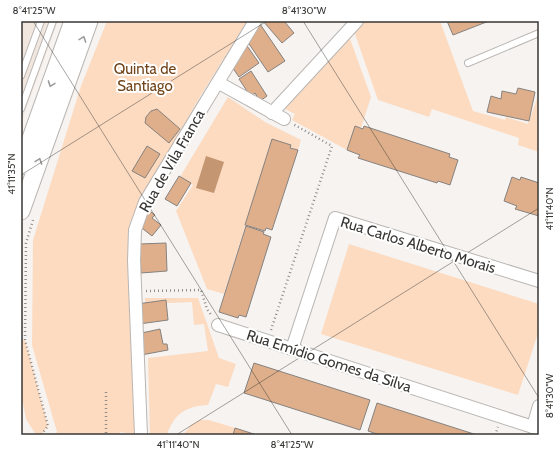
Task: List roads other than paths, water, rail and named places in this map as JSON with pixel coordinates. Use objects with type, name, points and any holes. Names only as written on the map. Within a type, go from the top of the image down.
[{"type":"main road","points":[[21,166],[74,21]]},
{"type":"main road","points":[[28,212],[89,21]]},
{"type":"street","name":"Rua de Vila Franca","points":[[141,435],[134,261],[136,230],[145,202],[219,83],[255,21]]},
{"type":"street","points":[[272,113],[357,21]]},
{"type":"street","points":[[219,83],[284,119]]},
{"type":"street","name":"Rua Carlos Alberto Morais","points":[[292,349],[335,218],[539,281]]},
{"type":"street","name":"Rua Emídio Gomes da Silva","points":[[218,325],[536,428]]},
{"type":"street","points":[[536,428],[539,406]]},
{"type":"lane","points":[[21,76],[42,21]]},
{"type":"lane","points":[[21,109],[53,21]]},
{"type":"lane","points":[[468,63],[539,33]]},
{"type":"park label","name":"Quinta de Santiago","points":[[145,78]]}]
